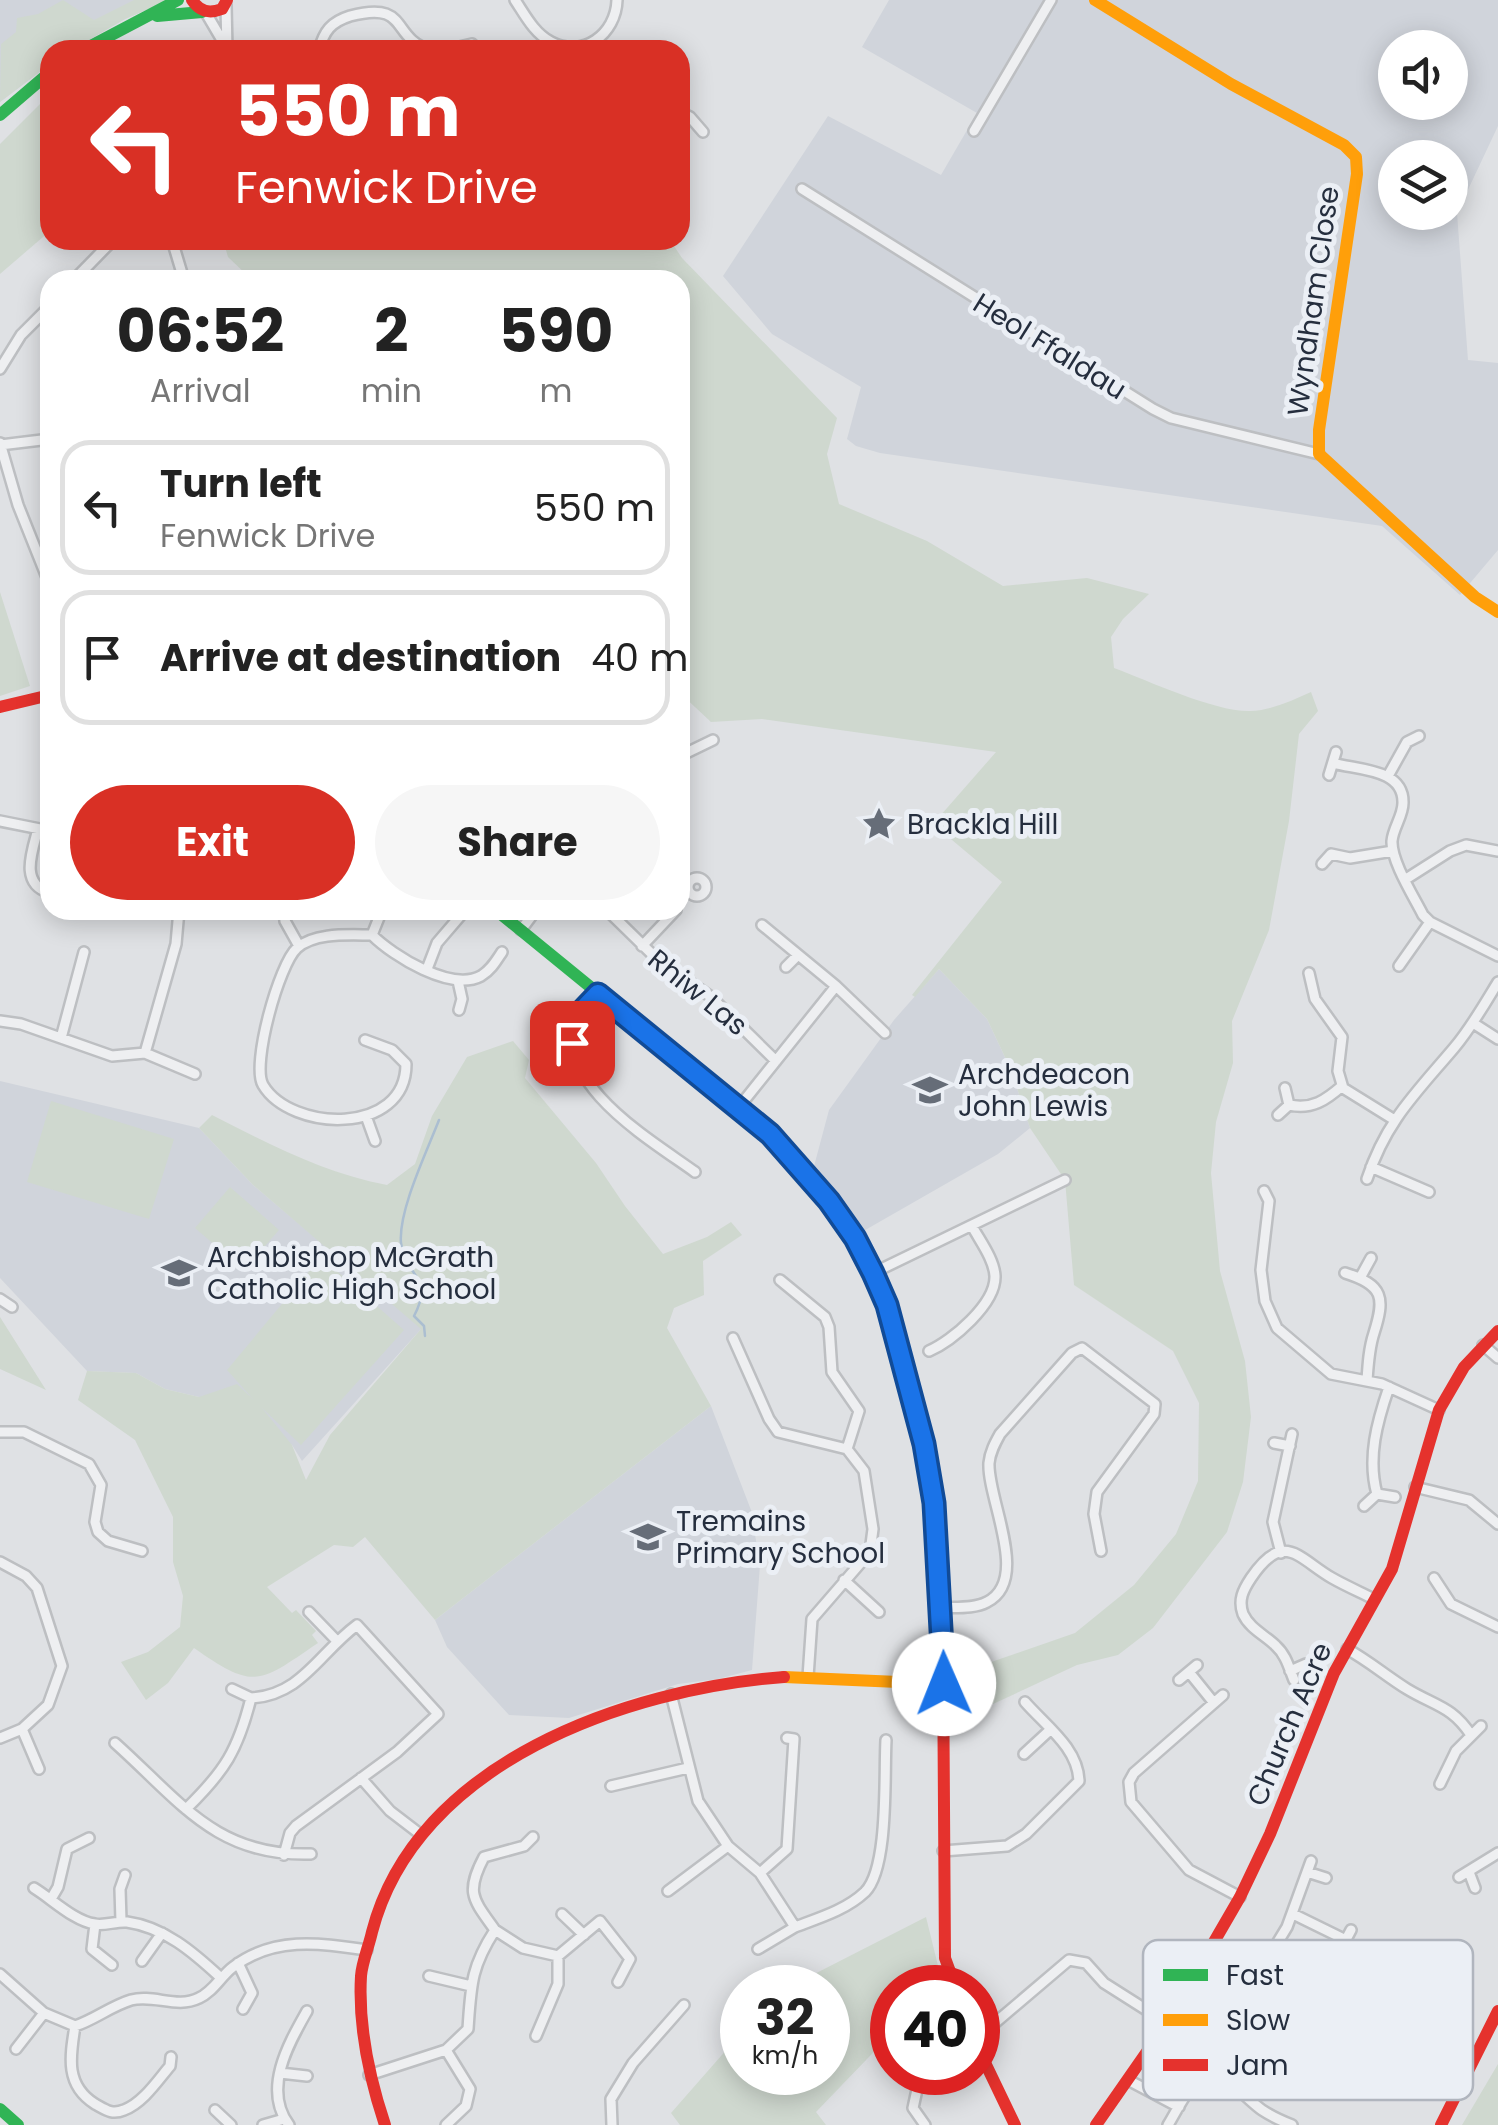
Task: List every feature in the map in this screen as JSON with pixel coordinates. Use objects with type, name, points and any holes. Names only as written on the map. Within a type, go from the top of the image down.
[{"type":"street","points":[[103,40],[178,0]]},
{"type":"street","points":[[515,0],[548,40]]},
{"type":"street","points":[[596,40],[615,16],[616,0]]},
{"type":"street","points":[[974,130],[1051,0]]},
{"type":"street","name":"Wyndham Close","points":[[1095,0],[1231,84],[1344,145],[1356,157],[1357,174],[1320,424],[1319,454],[1460,584],[1498,612]]},
{"type":"street","points":[[150,16],[200,8],[217,12],[227,2]]},
{"type":"street","points":[[227,2],[227,40]]},
{"type":"street","points":[[200,8],[221,40]]},
{"type":"street","points":[[323,40],[334,22],[376,9],[394,15],[412,40]]},
{"type":"street","points":[[460,34],[464,40]]},
{"type":"street","points":[[0,115],[40,81]]},
{"type":"street","points":[[690,116],[703,132]]},
{"type":"street","name":"Heol Ffaldau","points":[[802,188],[1153,410],[1319,454]]},
{"type":"street","points":[[84,270],[103,250]]},
{"type":"street","points":[[0,369],[22,335],[40,316]]},
{"type":"street","points":[[39,558],[0,444],[40,440]]},
{"type":"street","points":[[0,707],[40,697]]},
{"type":"street","points":[[1388,776],[1407,742],[1420,736]]},
{"type":"street","points":[[690,751],[713,740]]},
{"type":"street","points":[[1329,775],[1336,752]]},
{"type":"street","points":[[690,760],[694,764]]},
{"type":"street","points":[[1333,763],[1388,776],[1396,783],[1403,803],[1393,850],[1423,915],[1498,956]]},
{"type":"street","points":[[0,821],[38,829],[28,868],[32,882],[40,889]]},
{"type":"street","points":[[1325,840],[1330,854]]},
{"type":"street","points":[[1406,879],[1466,845],[1498,851]]},
{"type":"street","points":[[1330,854],[1350,858],[1393,850]]},
{"type":"street","points":[[1322,864],[1330,854]]},
{"type":"street","points":[[690,881],[702,879],[706,888],[698,897],[690,894]]},
{"type":"street","points":[[145,1054],[176,944],[179,920]]},
{"type":"street","points":[[285,920],[298,946]]},
{"type":"street","points":[[372,935],[378,920]]},
{"type":"street","points":[[427,970],[436,943],[456,920]]},
{"type":"street","points":[[508,920],[770,1134],[812,1180],[855,1238],[887,1305],[924,1444],[934,1503],[944,1684],[943,1851],[948,1965]]},
{"type":"street","points":[[521,930],[528,920]]},
{"type":"street","name":"Rhiw Las","points":[[624,920],[642,946],[711,997],[776,1060]]},
{"type":"street","points":[[642,946],[667,920]]},
{"type":"street","points":[[1396,950],[1402,962],[1430,922]]},
{"type":"street","points":[[762,926],[836,986],[885,1034]]},
{"type":"street","points":[[365,1040],[392,1050],[406,1064],[406,1076],[391,1102],[366,1116],[327,1120],[293,1108],[270,1095],[261,1083],[258,1067],[287,960],[298,946],[326,937],[372,935],[390,953],[458,981],[479,977],[502,952]]},
{"type":"street","points":[[60,1038],[84,952]]},
{"type":"street","points":[[786,967],[798,954]]},
{"type":"street","points":[[1295,988],[1309,979],[1320,1007],[1342,1037],[1338,1071],[1342,1086],[1393,1119]]},
{"type":"street","points":[[458,981],[462,998],[459,1010]]},
{"type":"street","points":[[1367,1179],[1393,1119],[1473,1022],[1498,982]]},
{"type":"street","points":[[739,1108],[836,986]]},
{"type":"street","points":[[598,994],[578,1015],[572,1043],[578,1068],[593,1090],[614,1109],[695,1172]]},
{"type":"street","points":[[0,1020],[112,1056],[145,1054],[194,1074]]},
{"type":"street","points":[[1473,1022],[1498,1039]]},
{"type":"street","points":[[1290,1105],[1302,1108],[1322,1102],[1342,1086]]},
{"type":"street","points":[[1285,1088],[1290,1105]]},
{"type":"street","points":[[1278,1115],[1290,1105]]},
{"type":"street","points":[[366,1116],[375,1141]]},
{"type":"street","points":[[1371,1166],[1429,1192]]},
{"type":"street","points":[[873,1273],[1065,1180]]},
{"type":"street","points":[[1411,1201],[1417,1187]]},
{"type":"street","points":[[1264,1192],[1269,1201],[1265,1301],[1276,1328],[1331,1374],[1389,1387],[1439,1410]]},
{"type":"street","points":[[929,1351],[952,1338],[972,1318],[995,1283],[993,1266],[972,1226]]},
{"type":"street","points":[[1360,1278],[1371,1258]]},
{"type":"street","points":[[1345,1273],[1360,1278],[1382,1302],[1367,1380]]},
{"type":"street","points":[[780,1280],[825,1318],[829,1327],[832,1372],[859,1412],[847,1449]]},
{"type":"street","points":[[0,1299],[12,1307]]},
{"type":"street","name":"Church Acre","points":[[1216,1940],[1270,1834],[1322,1699],[1392,1569],[1439,1410],[1451,1386],[1498,1331]]},
{"type":"street","points":[[733,1338],[778,1432],[847,1449],[864,1471],[873,1529],[870,1552],[812,1620],[808,1677]]},
{"type":"street","points":[[1483,1344],[1498,1358]]},
{"type":"street","points":[[941,1608],[986,1603],[1000,1588],[1008,1564],[990,1475],[994,1446],[1049,1378],[1072,1353],[1082,1348],[1156,1404],[1154,1414],[1097,1492],[1094,1514],[1101,1551]]},
{"type":"street","points":[[1377,1494],[1370,1472],[1377,1420],[1389,1387]]},
{"type":"street","points":[[0,1432],[24,1432],[89,1464],[101,1485],[95,1522],[98,1532],[108,1541],[142,1551]]},
{"type":"street","points":[[1281,1553],[1274,1522],[1292,1434]]},
{"type":"street","points":[[1274,1443],[1290,1446]]},
{"type":"street","points":[[1415,1487],[1470,1500],[1498,1524]]},
{"type":"street","points":[[1377,1494],[1395,1497]]},
{"type":"street","points":[[1364,1506],[1377,1494]]},
{"type":"street","points":[[1306,1664],[1292,1675],[1278,1647],[1249,1624],[1240,1600],[1253,1574],[1265,1562],[1287,1551],[1307,1558],[1330,1577],[1374,1598]]},
{"type":"street","points":[[0,1562],[26,1576],[37,1588],[62,1666],[48,1704],[22,1729],[0,1738]]},
{"type":"street","points":[[1434,1578],[1451,1604],[1498,1627]]},
{"type":"street","points":[[844,1580],[879,1612]]},
{"type":"street","points":[[1440,1614],[1451,1604]]},
{"type":"street","points":[[310,1612],[336,1640]]},
{"type":"street","points":[[232,1689],[251,1698],[290,1688],[357,1624],[438,1714],[397,1752],[296,1826],[284,1854]]},
{"type":"street","points":[[1347,1649],[1373,1663],[1406,1689],[1450,1710],[1472,1735]]},
{"type":"street","points":[[1179,1680],[1193,1668],[1214,1702]]},
{"type":"street","points":[[385,2125],[369,2075],[361,2012],[366,1950],[391,1880],[420,1834],[448,1803],[495,1766],[593,1718],[671,1694],[764,1678],[944,1684]]},
{"type":"street","points":[[671,1694],[698,1801],[728,1846],[760,1873],[795,1927]]},
{"type":"street","points":[[1224,1695],[1134,1772],[1129,1792],[1131,1802],[1189,1870],[1240,1898]]},
{"type":"street","points":[[186,1808],[218,1776],[234,1752],[251,1698]]},
{"type":"street","points":[[943,1851],[1007,1846],[1026,1834],[1079,1781],[1073,1754],[1025,1702]]},
{"type":"street","points":[[1440,1784],[1450,1760],[1481,1726]]},
{"type":"street","points":[[22,1729],[39,1769]]},
{"type":"street","points":[[1024,1754],[1050,1730]]},
{"type":"street","points":[[760,1873],[787,1849],[794,1739],[788,1738]]},
{"type":"street","points":[[758,1949],[795,1927],[849,1905],[869,1889],[879,1865],[886,1740]]},
{"type":"street","points":[[116,1743],[186,1808],[237,1844],[284,1854],[311,1854]]},
{"type":"street","points":[[610,1786],[688,1768]]},
{"type":"street","points":[[361,1778],[382,1803],[420,1834]]},
{"type":"street","points":[[532,1837],[524,1846],[484,1857],[472,1880],[473,1898],[495,1930],[523,1948],[558,1956]]},
{"type":"street","points":[[51,1899],[58,1888],[67,1850],[89,1838]]},
{"type":"street","points":[[668,1891],[728,1846]]},
{"type":"street","points":[[1475,1888],[1464,1875],[1498,1853]]},
{"type":"street","points":[[1277,1940],[1292,1914],[1309,1866],[1326,1878]]},
{"type":"street","points":[[120,1921],[120,1889],[125,1874]]},
{"type":"street","points":[[34,1888],[95,1924],[120,1921],[145,1925],[162,1933],[197,1955],[220,1977]]},
{"type":"street","points":[[562,1914],[584,1935]]},
{"type":"street","points":[[1292,1914],[1346,1940],[1351,1930]]},
{"type":"street","points":[[558,1956],[600,1921],[630,1959],[618,1982]]},
{"type":"street","points":[[95,1924],[92,1949],[112,1965]]},
{"type":"street","points":[[369,2075],[446,2050],[468,2029],[470,1986],[478,1958],[495,1930]]},
{"type":"street","points":[[142,1960],[162,1933]]},
{"type":"street","points":[[0,1974],[44,2012],[74,2026],[132,2000],[197,2000],[238,1964],[269,1948],[325,1944],[366,1950]]},
{"type":"street","points":[[536,2036],[558,1984],[558,1956]]},
{"type":"street","points":[[1000,2018],[1062,1965],[1078,1960],[1143,2008]]},
{"type":"street","points":[[238,1964],[252,1993],[243,2009]]},
{"type":"street","points":[[429,1976],[470,1986]]},
{"type":"street","points":[[612,2125],[611,2099],[633,2063],[684,2004]]},
{"type":"street","points":[[264,2125],[286,2122],[279,2094],[282,2056],[307,2010]]},
{"type":"street","points":[[1473,2062],[1498,2011]]},
{"type":"street","points":[[16,2049],[44,2012]]},
{"type":"street","points":[[74,2026],[72,2080],[86,2098],[108,2112],[122,2112],[133,2105],[170,2066],[171,2057]]},
{"type":"street","points":[[446,2050],[470,2089],[466,2106],[446,2125]]},
{"type":"street","name":"Church Acre","points":[[1096,2125],[1143,2061]]},
{"type":"street","points":[[280,2073],[307,2076]]},
{"type":"street","points":[[1130,2081],[1143,2088]]},
{"type":"street","points":[[1000,2094],[1015,2125]]},
{"type":"street","points":[[916,2095],[913,2108],[926,2125]]},
{"type":"street","points":[[1167,2100],[1180,2107]]},
{"type":"street","points":[[1168,2125],[1184,2100]]},
{"type":"street","points":[[1250,2100],[1262,2111],[1292,2125]]},
{"type":"street","points":[[1442,2125],[1454,2100]]},
{"type":"street","points":[[0,2108],[18,2125]]},
{"type":"street","points":[[215,2110],[231,2125]]},
{"type":"street","points":[[108,2112],[108,2125]]},
{"type":"shaded area","points":[[0,0],[169,0],[88,40],[40,40],[40,72],[0,102]]},
{"type":"shaded area","points":[[63,0],[94,20],[134,0],[169,0],[88,40],[40,40],[40,72],[0,102],[1,44],[16,32],[17,18],[38,14]]},
{"type":"shaded area","points":[[889,0],[1498,0],[1498,126],[1468,190],[1468,140],[1378,140],[1378,230],[1458,230],[1468,360],[1498,363],[1498,550],[1460,595],[1382,526],[880,453],[847,439],[861,387],[772,334],[723,276],[828,116],[941,175],[977,113],[862,47]]},
{"type":"shaded area","points":[[40,104],[40,240],[0,274],[0,144]]},
{"type":"shaded area","points":[[226,250],[677,250],[837,418],[827,454],[839,504],[927,541],[1003,586],[1087,578],[1149,594],[1111,637],[1114,668],[1236,710],[1266,709],[1311,692],[1318,711],[1299,734],[1289,821],[1269,930],[1232,1021],[1233,1063],[1216,1122],[1211,1173],[1220,1271],[1245,1361],[1251,1417],[1243,1482],[1227,1532],[1153,1628],[1118,1655],[1077,1665],[993,1704],[974,1668],[1075,1633],[1134,1585],[1176,1534],[1198,1481],[1199,1403],[1173,1351],[1074,1285],[1065,1180],[1030,1128],[1011,1070],[987,1019],[939,969],[915,997],[912,995],[1002,882],[933,824],[996,752],[762,719],[711,722],[690,702],[690,270],[242,270]]},
{"type":"shaded area","points":[[0,592],[30,686],[0,696]]},
{"type":"shaded area","name":"Archdeacon John Lewis","points":[[939,969],[987,1019],[1011,1070],[1030,1128],[998,1154],[860,1233],[813,1170],[829,1110],[894,1020]]},
{"type":"shaded area","points":[[513,1041],[529,1060],[525,1078],[596,1163],[663,1254],[707,1237],[731,1222],[742,1235],[703,1261],[704,1295],[674,1308],[667,1328],[711,1406],[435,1620],[365,1537],[353,1547],[334,1545],[267,1587],[316,1631],[312,1635],[318,1643],[282,1667],[257,1677],[231,1671],[194,1648],[168,1683],[146,1700],[121,1662],[148,1652],[180,1627],[183,1596],[173,1562],[173,1517],[135,1440],[78,1400],[87,1371],[136,1373],[165,1389],[199,1397],[237,1384],[253,1399],[227,1370],[321,1257],[404,1330],[301,1445],[262,1408],[292,1445],[306,1480],[330,1435],[421,1329],[253,1185],[199,1128],[212,1115],[319,1165],[387,1185],[415,1164],[432,1116],[467,1057]]},
{"type":"shaded area","name":"Archbishop McGrath Catholic High School","points":[[0,1081],[199,1128],[253,1185],[422,1328],[302,1461],[292,1445],[199,1397],[165,1389],[136,1373],[87,1371],[0,1278]]},
{"type":"shaded area","points":[[51,1101],[174,1139],[149,1219],[27,1182]]},
{"type":"shaded area","points":[[230,1187],[279,1230],[244,1270],[195,1228]]},
{"type":"shaded area","points":[[0,1317],[46,1390],[0,1369]]},
{"type":"shaded area","name":"Tremains Primary School","points":[[711,1406],[751,1510],[760,1565],[752,1670],[678,1684],[569,1718],[509,1715],[447,1647],[435,1620]]},
{"type":"shaded area","points":[[926,1917],[938,1965],[870,1965],[870,2056],[850,2077],[850,1965],[832,1965]]},
{"type":"shaded area","points":[[720,2057],[720,2095],[832,2095],[816,2112],[826,2125],[680,2125],[671,2113]]},
{"type":"shaded area","points":[[1498,2064],[1498,2125],[1462,2125]]},
{"type":"waterway","points":[[425,1336],[424,1326],[414,1316],[420,1303],[420,1284],[404,1254],[401,1230],[414,1181],[439,1120]]},
{"type":"traffic: fast","points":[[102,40],[178,0]]},
{"type":"traffic: fast","points":[[157,16],[202,12]]},
{"type":"traffic: fast","points":[[0,115],[40,81]]},
{"type":"traffic: fast","points":[[508,920],[740,1109],[812,1181],[865,1262],[902,1353],[921,1433]]},
{"type":"traffic: fast","points":[[0,2109],[18,2125]]},
{"type":"traffic: slow","points":[[1095,0],[1231,84],[1344,145],[1356,157],[1357,174],[1319,430],[1319,454],[1475,597],[1498,612]]},
{"type":"traffic: slow","points":[[784,1677],[944,1684]]},
{"type":"traffic: jam","points":[[192,0],[209,12],[222,9],[227,0]]},
{"type":"traffic: jam","points":[[0,707],[40,697]]},
{"type":"traffic: jam","points":[[1215,1940],[1270,1834],[1334,1673],[1392,1569],[1439,1410],[1464,1367],[1498,1331]]},
{"type":"traffic: jam","points":[[921,1433],[938,1553],[948,1965]]},
{"type":"traffic: jam","points":[[385,2125],[366,2052],[361,2014],[362,1971],[372,1932],[396,1873],[433,1822],[480,1780],[536,1745],[596,1718],[723,1684],[784,1677]]},
{"type":"traffic: jam","points":[[1473,2061],[1498,2011]]},
{"type":"traffic: jam","points":[[1096,2125],[1143,2057]]},
{"type":"traffic: jam","points":[[1000,2094],[1015,2125]]},
{"type":"traffic: jam","points":[[1441,2125],[1454,2100]]},
{"type":"place","name":"Brackla Hill","points":[[879,824]]},
{"type":"place","name":"Archdeacon John Lewis","points":[[930,1090]]},
{"type":"place","name":"Archbishop McGrath Catholic High School","points":[[179,1273]]},
{"type":"place","name":"Tremains Primary School","points":[[648,1537]]},
{"type":"route","points":[[572,1043],[578,1015],[598,994],[770,1134],[812,1180],[855,1238],[887,1305],[924,1444],[934,1503],[944,1684]]}]
